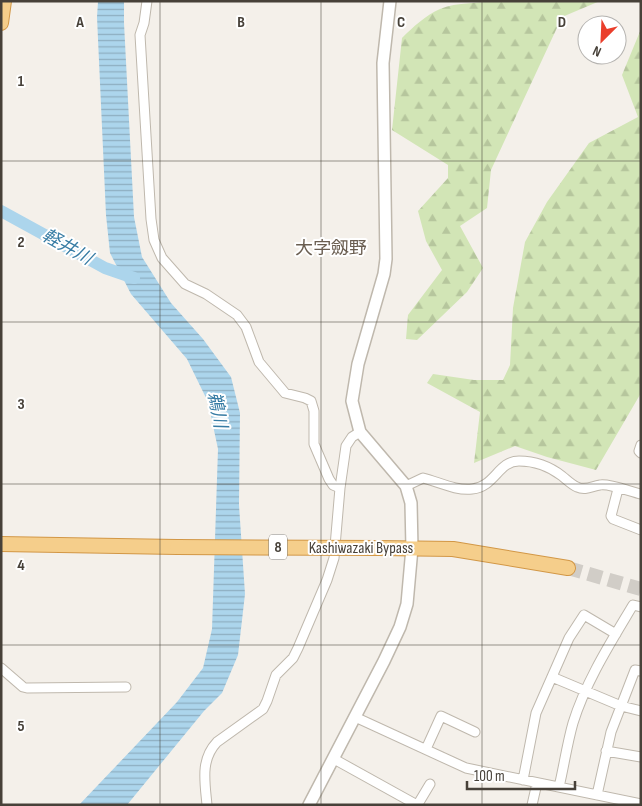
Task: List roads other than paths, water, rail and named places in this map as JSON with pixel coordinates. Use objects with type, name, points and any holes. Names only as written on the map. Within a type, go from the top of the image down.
[{"type":"highway","points":[[1,23],[4,1]]},
{"type":"highway","name":"Kashiwazaki Bypass","points":[[1,544],[412,548],[453,550],[568,568]]},
{"type":"street","points":[[147,1],[140,35],[151,218],[158,254],[185,284],[206,294],[237,315],[246,327],[259,362],[285,394],[305,398],[310,401],[314,411],[314,444],[329,479],[333,485],[340,488]]},
{"type":"street","points":[[309,805],[400,626],[407,604],[412,548],[411,503],[406,486],[360,432],[352,401],[361,352],[384,274],[386,259],[383,63],[390,1]]},
{"type":"street","points":[[206,805],[204,773],[206,760],[212,748],[262,709],[276,675],[293,658],[327,580],[334,558],[346,446],[352,437],[360,432]]},
{"type":"street","points":[[641,444],[639,451],[641,453]]},
{"type":"street","points":[[406,486],[423,478],[460,489],[479,488],[488,484],[503,466],[509,462],[518,461],[541,464],[577,487],[586,489],[602,484],[641,494]]},
{"type":"street","points":[[618,488],[611,516],[613,519],[641,530]]},
{"type":"street","points":[[559,788],[573,723],[586,691],[633,605],[641,607]]},
{"type":"street","points":[[523,780],[536,713],[569,638],[584,615],[616,634]]},
{"type":"street","points":[[1,668],[23,687],[27,688],[126,687]]},
{"type":"street","points":[[597,795],[611,732],[635,670],[641,671]]},
{"type":"street","points":[[552,677],[621,706],[641,711]]},
{"type":"street","points":[[426,749],[441,716],[475,732]]},
{"type":"street","points":[[355,717],[466,768],[597,795],[626,803],[641,804]]},
{"type":"street","points":[[606,751],[641,757]]},
{"type":"street","points":[[334,759],[418,804],[430,784]]},
{"type":"street","points":[[532,805],[537,783]]},
{"type":"water","name":"鵜川","points":[[124,1],[134,217],[142,257],[171,303],[203,339],[231,377],[240,413],[239,505],[245,594],[238,655],[222,693],[204,711],[127,805],[79,805],[177,702],[203,668],[212,629],[218,449],[208,402],[187,359],[131,294],[110,253],[106,215],[97,17],[98,2]]},
{"type":"waterway","name":"軽井川","points":[[1,211],[105,268],[134,278]]},
{"type":"tunnel","points":[[568,568],[641,589]]},
{"type":"district","name":"大字劔野","points":[[331,248]]}]
